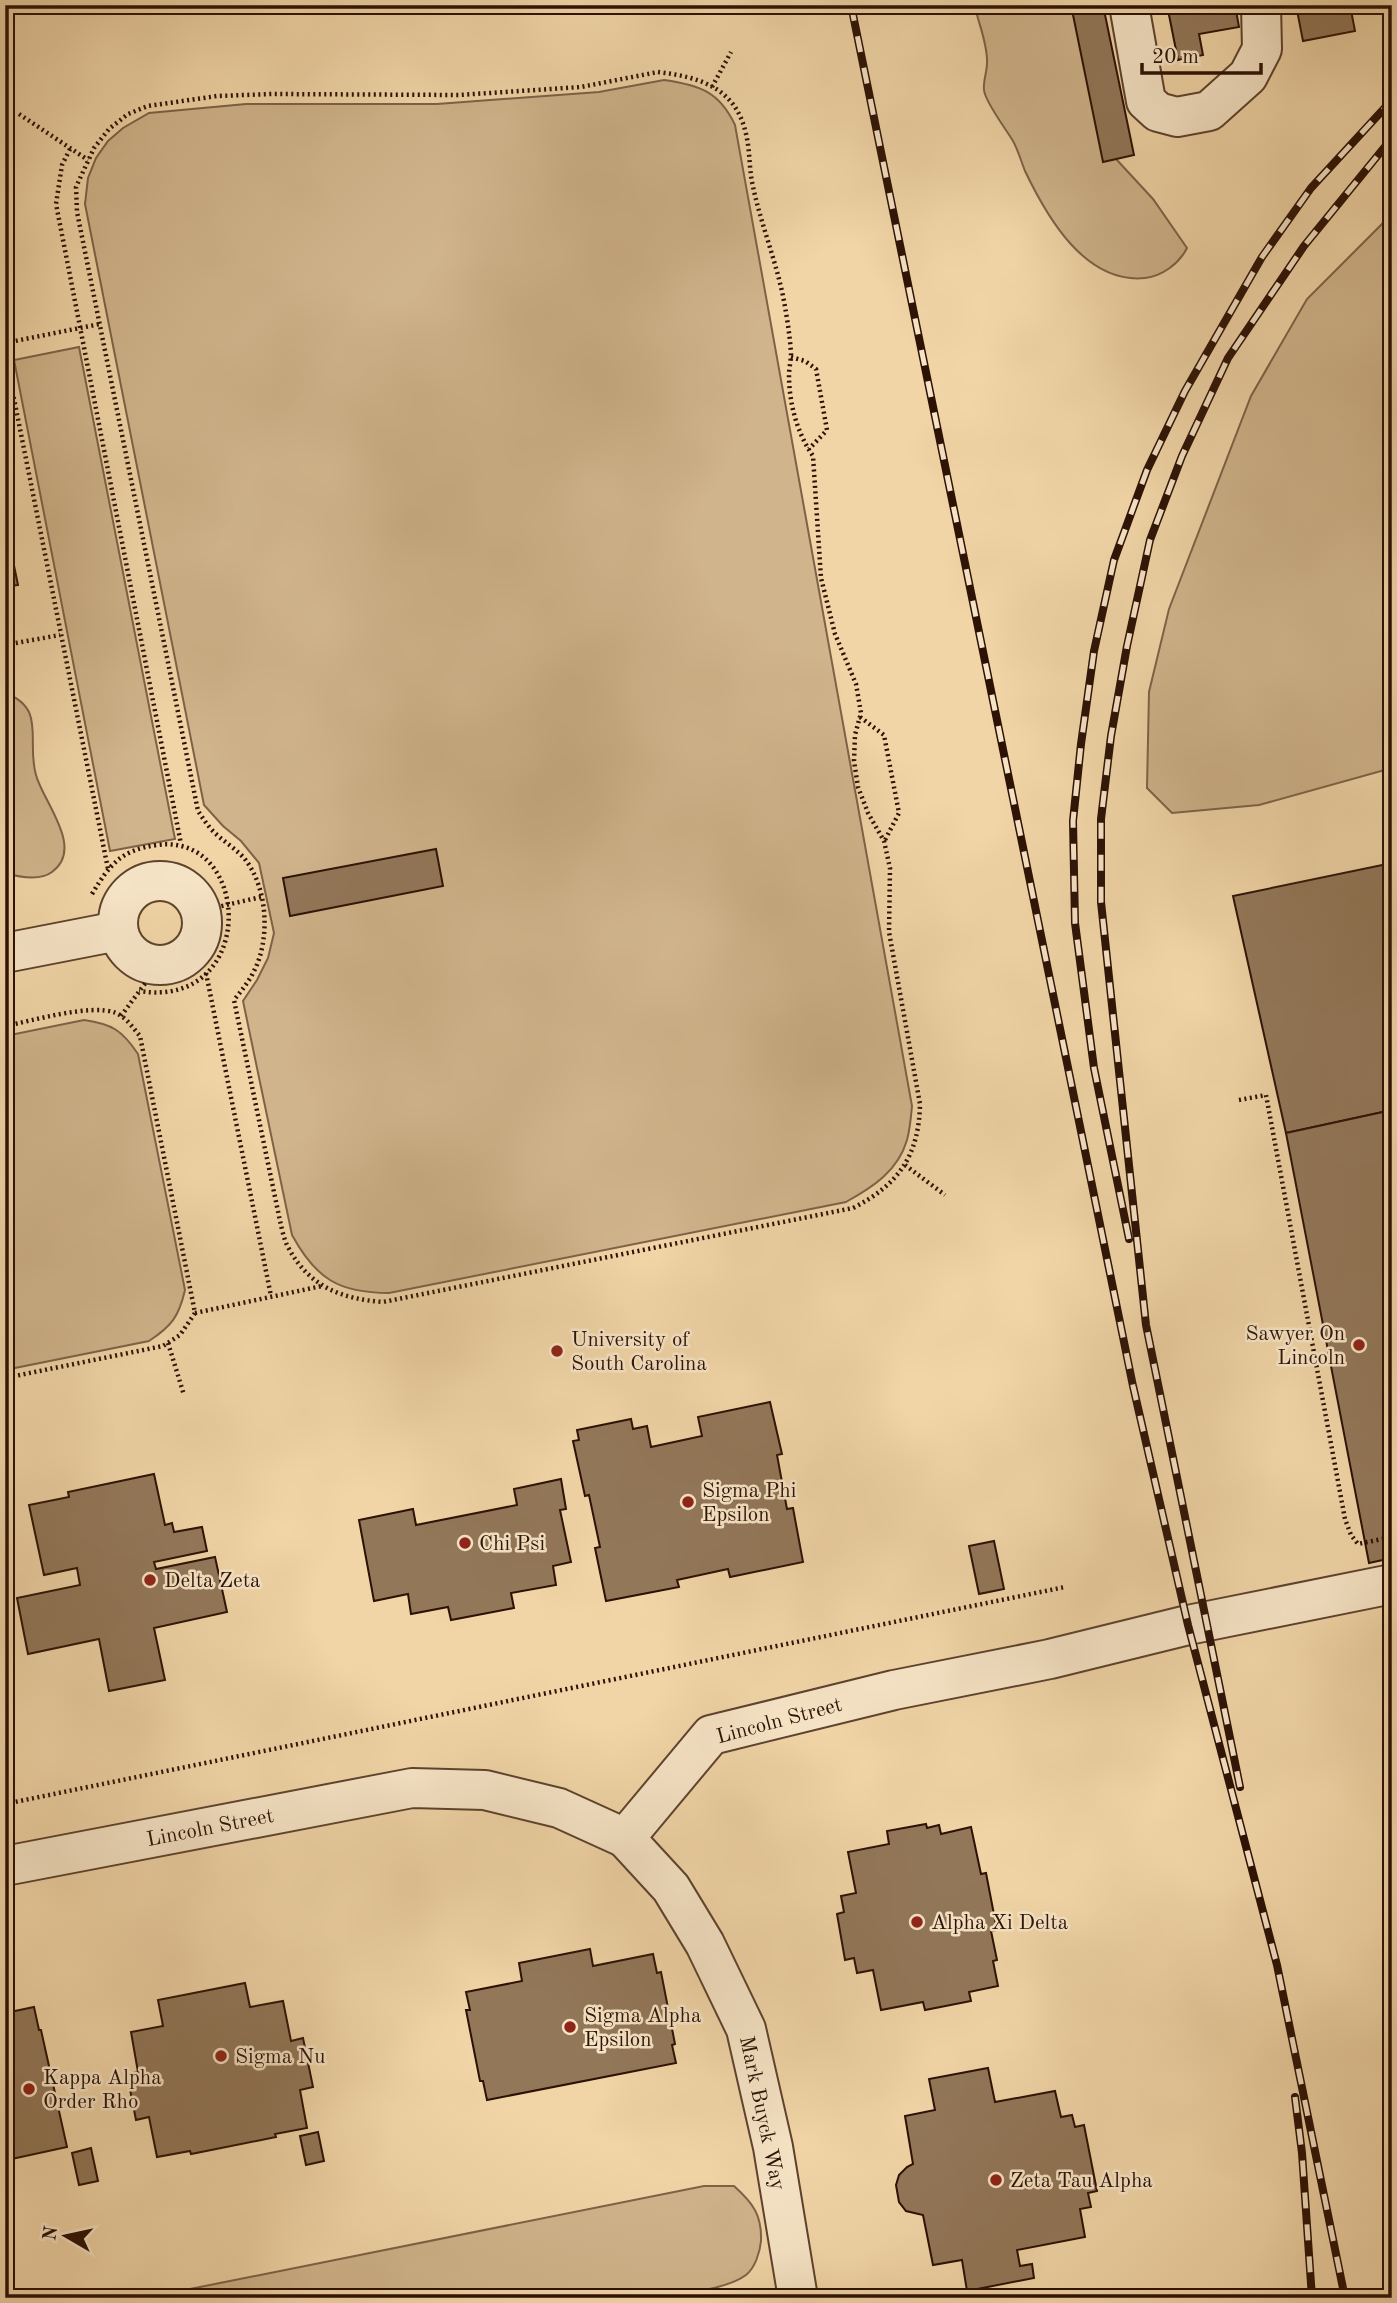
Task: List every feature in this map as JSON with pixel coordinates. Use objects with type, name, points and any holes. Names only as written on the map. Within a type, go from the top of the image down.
[{"type":"street","points":[[1129,5],[1146,100],[1158,112],[1177,117],[1209,111],[1248,76],[1262,49],[1261,5]]},
{"type":"street","points":[[172,882],[195,900],[214,908],[202,926],[192,951],[149,978],[143,962],[131,955],[122,944],[118,932],[117,917],[122,903],[131,891],[144,883],[172,882]]},
{"type":"street","points":[[5,953],[118,932]]},
{"type":"street","name":"Lincoln Street","points":[[5,1866],[412,1788],[485,1790],[559,1808],[625,1838],[711,1735],[894,1690],[1050,1659],[1188,1625],[1392,1584]]},
{"type":"street","name":"Mark Buyck Way","points":[[625,1838],[671,1888],[705,1944],[746,2029],[773,2147],[798,2298]]},
{"type":"path","points":[[712,87],[731,52]]},
{"type":"path","points":[[658,72],[685,75],[706,82],[727,96],[739,113],[746,132],[751,158],[751,179],[780,282],[791,357],[791,399],[797,424],[813,456],[821,578],[835,634],[856,684],[860,717],[855,734],[854,761],[858,787],[868,813],[884,841],[890,868],[889,932],[920,1104],[920,1124],[905,1165],[890,1184],[873,1198],[853,1208],[383,1302],[338,1295],[305,1270],[288,1247],[280,1221],[234,1000],[254,972],[260,957],[264,936],[261,897],[257,878],[244,859],[212,830],[198,811],[77,212],[76,187],[88,160],[109,129],[128,114],[148,106],[176,101],[272,94],[459,95],[581,87],[658,72]]},
{"type":"path","points":[[19,114],[88,160]]},
{"type":"path","points":[[70,149],[62,165],[56,204],[181,844]]},
{"type":"path","points":[[5,289],[14,288]]},
{"type":"path","points":[[5,343],[100,324]]},
{"type":"path","points":[[5,354],[108,869],[129,852],[160,845],[181,844],[198,852],[217,872],[214,908]]},
{"type":"path","points":[[791,357],[805,361],[816,369],[827,430],[809,449]]},
{"type":"path","points":[[5,645],[60,635]]},
{"type":"path","points":[[860,717],[884,735],[899,813],[884,841]]},
{"type":"path","points":[[214,908],[261,897]]},
{"type":"path","points":[[121,1016],[149,978],[173,992],[194,984],[216,962],[224,948],[230,918],[214,908]]},
{"type":"path","points":[[206,973],[271,1296]]},
{"type":"path","points":[[5,1026],[100,1009],[121,1016],[140,1036],[195,1313]]},
{"type":"path","points":[[1239,1100],[1266,1095],[1350,1535],[1358,1544],[1392,1537]]},
{"type":"path","points":[[905,1165],[945,1195]]},
{"type":"path","points":[[5,1378],[163,1346],[180,1335],[195,1313],[323,1285]]},
{"type":"path","points":[[168,1343],[184,1395]]},
{"type":"path","points":[[5,1804],[1065,1587]]},
{"type":"shaded area","points":[[977,5],[1071,5],[1116,159],[1153,199],[1187,248],[1169,268],[1158,275],[1145,278],[1124,277],[1104,270],[1086,259],[1057,227],[1034,189],[1013,141],[985,95],[987,57],[976,11]]},
{"type":"shaded area","points":[[664,80],[698,87],[715,97],[735,125],[912,1106],[907,1140],[891,1169],[875,1184],[846,1202],[389,1293],[356,1290],[320,1273],[310,1263],[292,1235],[243,1001],[268,958],[274,933],[259,863],[204,805],[85,204],[88,178],[96,158],[108,141],[123,128],[149,113],[246,104],[437,104],[599,92]]},
{"type":"shaded area","points":[[1392,214],[1392,768],[1259,805],[1172,813],[1147,788],[1149,692],[1169,609],[1251,396],[1307,299]]},
{"type":"shaded area","points":[[79,347],[175,839],[110,851],[14,360]]},
{"type":"shaded area","points":[[5,693],[18,699],[31,717],[36,775],[63,838],[61,862],[52,872],[42,877],[5,873]]},
{"type":"shaded area","points":[[84,1020],[116,1030],[138,1054],[185,1290],[173,1320],[149,1341],[5,1370],[5,1036]]},
{"type":"shaded area","points":[[704,2186],[734,2186],[741,2192],[758,2217],[761,2241],[756,2260],[746,2275],[727,2284],[703,2290],[657,2298],[145,2298]]},
{"type":"building","points":[[1071,5],[1103,5],[1134,155],[1103,162]]},
{"type":"building","points":[[1167,5],[1235,5],[1239,27],[1199,34],[1203,55],[1178,60]]},
{"type":"building","points":[[1296,5],[1350,5],[1355,31],[1303,41]]},
{"type":"building","points":[[5,522],[18,585],[5,587]]},
{"type":"building","points":[[436,849],[443,886],[290,916],[283,878]]},
{"type":"building","points":[[1392,863],[1392,1110],[1286,1133],[1233,896]]},
{"type":"building","name":"Sawyer On Lincoln","points":[[1392,1110],[1392,1558],[1369,1563],[1286,1133]]},
{"type":"building","name":"Sigma Phi Epsilon","points":[[770,1402],[782,1454],[777,1455],[787,1509],[793,1508],[803,1562],[730,1577],[728,1569],[677,1580],[679,1587],[606,1601],[595,1548],[600,1547],[589,1495],[585,1496],[573,1441],[579,1440],[577,1430],[631,1419],[633,1429],[647,1426],[651,1447],[702,1436],[698,1417]]},
{"type":"building","name":"Delta Zeta","points":[[154,1474],[165,1525],[172,1523],[174,1532],[202,1527],[207,1551],[154,1562],[156,1569],[215,1557],[227,1612],[154,1628],[165,1680],[109,1691],[99,1639],[28,1654],[17,1598],[80,1585],[77,1568],[44,1575],[29,1505],[69,1497],[68,1492]]},
{"type":"building","name":"Chi Psi","points":[[561,1479],[566,1509],[560,1510],[571,1562],[553,1566],[556,1585],[511,1593],[514,1608],[451,1620],[448,1607],[411,1614],[408,1594],[374,1601],[359,1520],[413,1509],[416,1525],[517,1505],[514,1489]]},
{"type":"building","points":[[994,1541],[1004,1589],[979,1594],[969,1546]]},
{"type":"building","name":"Alpha Xi Delta","points":[[926,1824],[927,1828],[939,1825],[941,1834],[971,1827],[981,1874],[986,1873],[997,1930],[991,1931],[997,1960],[993,1961],[998,1986],[969,1992],[971,2001],[925,2010],[923,2002],[881,2010],[873,1970],[857,1973],[854,1958],[845,1960],[837,1914],[844,1912],[841,1896],[856,1893],[848,1852],[889,1844],[887,1831]]},
{"type":"building","name":"Sigma Alpha Epsilon","points":[[590,1949],[593,1966],[653,1954],[657,1973],[661,1972],[675,2044],[672,2045],[676,2063],[487,2100],[483,2081],[480,2081],[466,2010],[470,2010],[466,1992],[522,1981],[519,1963]]},
{"type":"building","name":"Sigma Nu","points":[[245,1983],[250,2007],[283,2001],[291,2041],[303,2038],[313,2087],[300,2090],[307,2128],[191,2154],[190,2151],[157,2157],[149,2117],[136,2120],[127,2074],[138,2072],[131,2032],[163,2026],[158,2000]]},
{"type":"building","name":"Kappa Alpha Order Rho","points":[[34,2007],[67,2147],[7,2160],[8,2165],[5,2165],[5,2013]]},
{"type":"building","name":"Zeta Tau Alpha","points":[[988,2068],[995,2102],[1055,2091],[1061,2117],[1072,2115],[1075,2127],[1084,2125],[1097,2191],[1088,2193],[1091,2207],[1080,2209],[1085,2237],[1017,2250],[1020,2266],[1032,2264],[1034,2278],[967,2291],[962,2260],[933,2265],[923,2215],[906,2211],[899,2202],[896,2185],[899,2175],[913,2164],[905,2116],[935,2110],[929,2079]]},
{"type":"building","points":[[318,2132],[324,2161],[306,2165],[300,2136]]},
{"type":"building","points":[[91,2148],[98,2181],[79,2185],[72,2153]]},
{"type":"railway","points":[[851,5],[1133,1386],[1188,1625],[1277,1965],[1345,2298]]},
{"type":"railway","points":[[1129,1239],[1094,1068],[1075,923],[1073,821],[1081,744],[1094,651],[1114,560],[1147,470],[1185,391],[1262,257],[1311,188],[1392,100]]},
{"type":"railway","points":[[1240,1787],[1146,1325],[1101,902],[1101,819],[1111,736],[1150,540],[1182,456],[1228,358],[1304,246],[1392,138]]},
{"type":"railway","points":[[1295,2097],[1302,2153],[1312,2298]]},
{"type":"place","name":"Sawyer On Lincoln","points":[[1359,1345]]},
{"type":"place","name":"University of South Carolina","points":[[557,1351]]},
{"type":"place","name":"Sigma Phi Epsilon","points":[[688,1502]]},
{"type":"place","name":"Chi Psi","points":[[465,1543]]},
{"type":"place","name":"Delta Zeta","points":[[150,1580]]},
{"type":"place","name":"Alpha Xi Delta","points":[[917,1922]]},
{"type":"place","name":"Sigma Alpha Epsilon","points":[[570,2027]]},
{"type":"place","name":"Sigma Nu","points":[[221,2056]]},
{"type":"place","name":"Kappa Alpha Order Rho","points":[[29,2089]]},
{"type":"place","name":"Zeta Tau Alpha","points":[[996,2180]]}]
